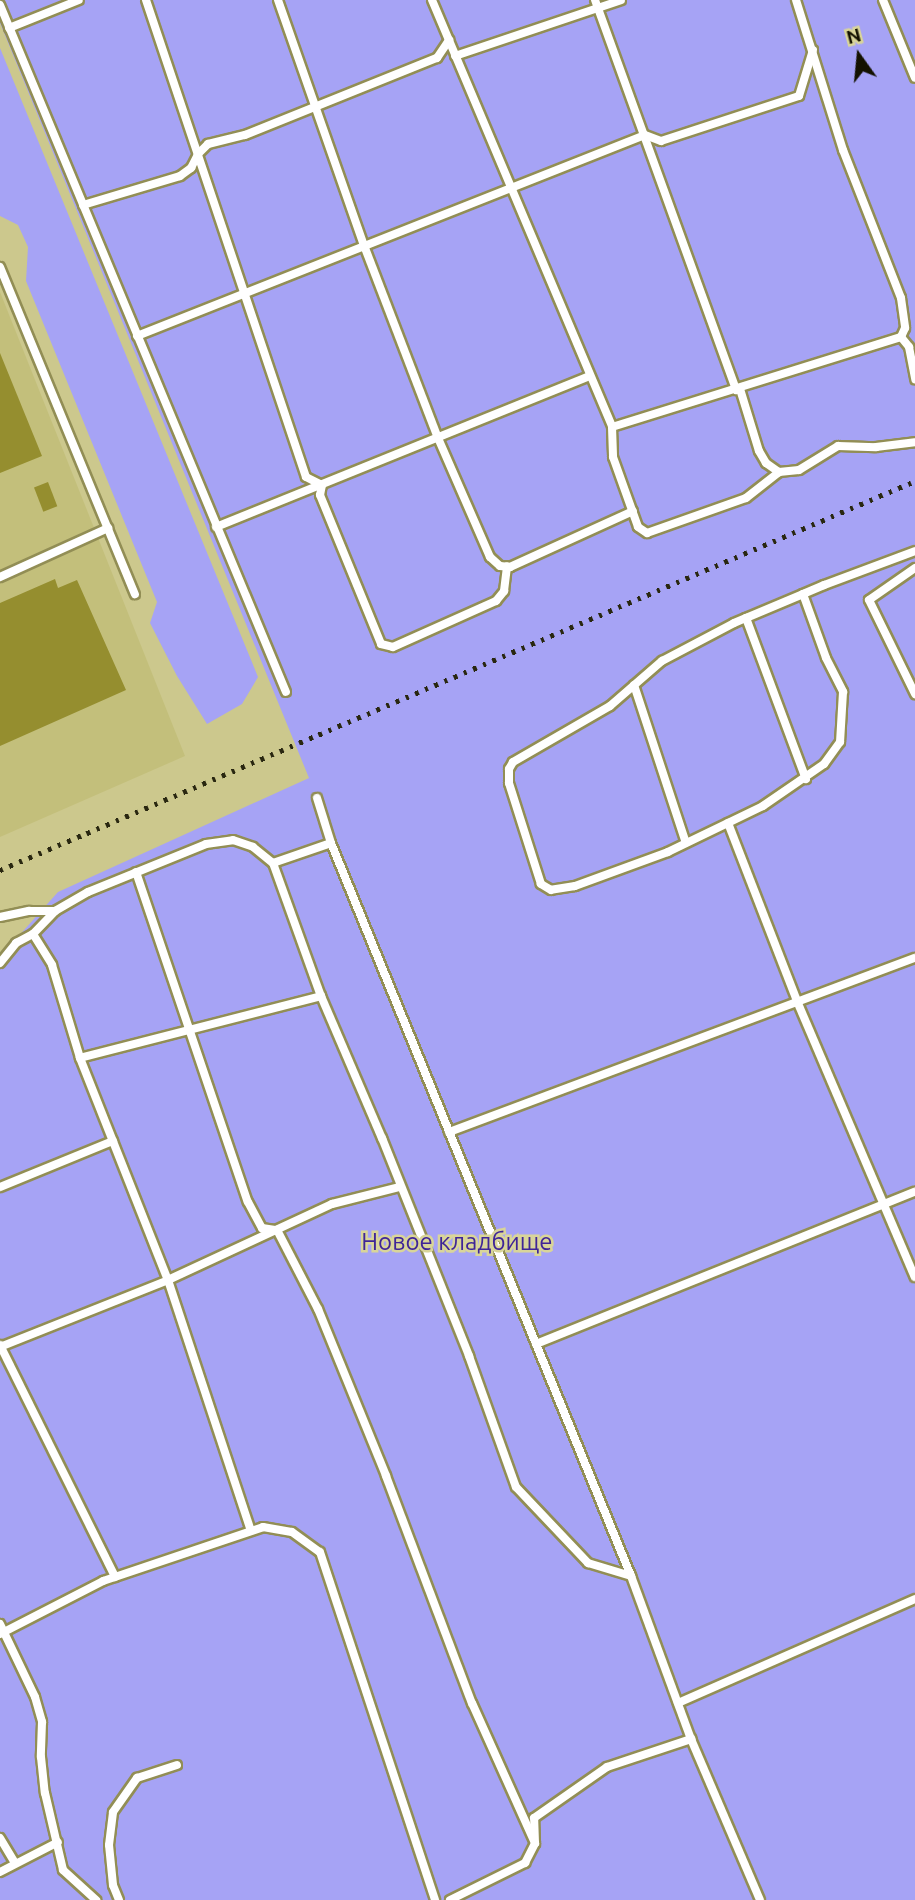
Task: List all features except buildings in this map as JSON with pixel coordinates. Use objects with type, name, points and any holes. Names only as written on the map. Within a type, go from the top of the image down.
[{"type":"lane","points":[[9,29],[79,0]]},
{"type":"lane","points":[[146,0],[306,477],[322,485]]},
{"type":"lane","points":[[278,0],[365,248],[438,438],[490,557],[500,566],[506,566],[540,554],[633,511]]},
{"type":"lane","points":[[432,0],[612,427],[613,457],[638,527],[647,533],[746,498],[779,472],[799,470],[838,446],[876,447],[915,442]]},
{"type":"lane","points":[[595,0],[759,451],[766,463],[779,472]]},
{"type":"lane","points":[[455,56],[599,10],[621,0]]},
{"type":"lane","points":[[612,427],[901,337],[905,328],[901,298],[844,150],[796,0]]},
{"type":"lane","points":[[883,0],[915,78]]},
{"type":"lane","points":[[0,5],[286,692]]},
{"type":"lane","points":[[83,205],[180,176],[191,168],[198,154],[208,144],[245,135],[437,58],[449,40]]},
{"type":"lane","points":[[137,336],[244,292],[512,190],[645,135],[661,141],[799,96],[813,50]]},
{"type":"lane","points":[[0,267],[4,290],[135,594]]},
{"type":"lane","points":[[901,337],[909,347],[915,379]]},
{"type":"lane","points":[[216,527],[590,376]]},
{"type":"lane","points":[[322,485],[320,495],[381,644],[393,647],[496,601],[504,591],[506,566]]},
{"type":"lane","points":[[0,577],[108,528]]},
{"type":"lane","points":[[803,594],[826,658],[843,692],[841,742],[824,764],[806,779],[728,823],[686,843],[575,886],[551,890],[541,884],[509,783],[509,769],[513,762],[610,706],[662,661],[747,618],[803,594],[915,551]]},
{"type":"lane","points":[[915,568],[869,600],[915,694]]},
{"type":"lane","points":[[747,618],[806,779]]},
{"type":"lane","points":[[634,685],[686,843]]},
{"type":"lane","points":[[317,798],[331,843],[631,1576],[691,1739],[760,1900]]},
{"type":"lane","points":[[728,823],[797,1001],[915,1277]]},
{"type":"lane","points":[[0,963],[16,943],[33,934],[55,911],[136,872],[206,844],[233,840],[253,847],[273,863],[321,996],[469,1356],[516,1487],[588,1563],[631,1576]]},
{"type":"lane","points":[[273,863],[331,843]]},
{"type":"lane","points":[[136,872],[248,1202],[262,1227],[277,1230]]},
{"type":"lane","points":[[0,917],[29,911],[55,911]]},
{"type":"lane","points":[[33,934],[52,965],[80,1058],[168,1280],[251,1531]]},
{"type":"lane","points":[[449,1132],[915,958]]},
{"type":"lane","points":[[80,1058],[188,1028],[321,996]]},
{"type":"lane","points":[[0,1187],[113,1141]]},
{"type":"lane","points":[[116,1577],[0,1346],[168,1280],[332,1204],[399,1187]]},
{"type":"lane","points":[[536,1343],[915,1192]]},
{"type":"lane","points":[[277,1230],[318,1309],[386,1476],[472,1703],[535,1843]]},
{"type":"lane","points":[[96,1900],[63,1870],[45,1793],[41,1757],[42,1722],[35,1697],[1,1630],[116,1577],[263,1527],[292,1532],[320,1552],[435,1900]]},
{"type":"lane","points":[[678,1703],[915,1599]]},
{"type":"lane","points":[[450,1900],[525,1863],[535,1843],[534,1818],[607,1767],[691,1739]]},
{"type":"lane","points":[[119,1900],[113,1885],[109,1845],[113,1812],[136,1778],[177,1765]]},
{"type":"lane","points":[[0,1838],[15,1863]]},
{"type":"lane","points":[[0,1872],[58,1842]]},
{"type":"shaded area","points":[[0,292],[185,756],[0,837]]},
{"type":"green space","name":"Новое кладбище","points":[[0,0],[915,0],[915,1900],[0,1900],[0,957],[58,892],[309,778],[0,23]]},
{"type":"green space","points":[[0,48],[258,677],[242,704],[207,724],[177,676],[150,623],[157,602],[26,281],[28,247],[18,225],[0,216]]},
{"type":"railway","points":[[0,870],[915,481]]}]
